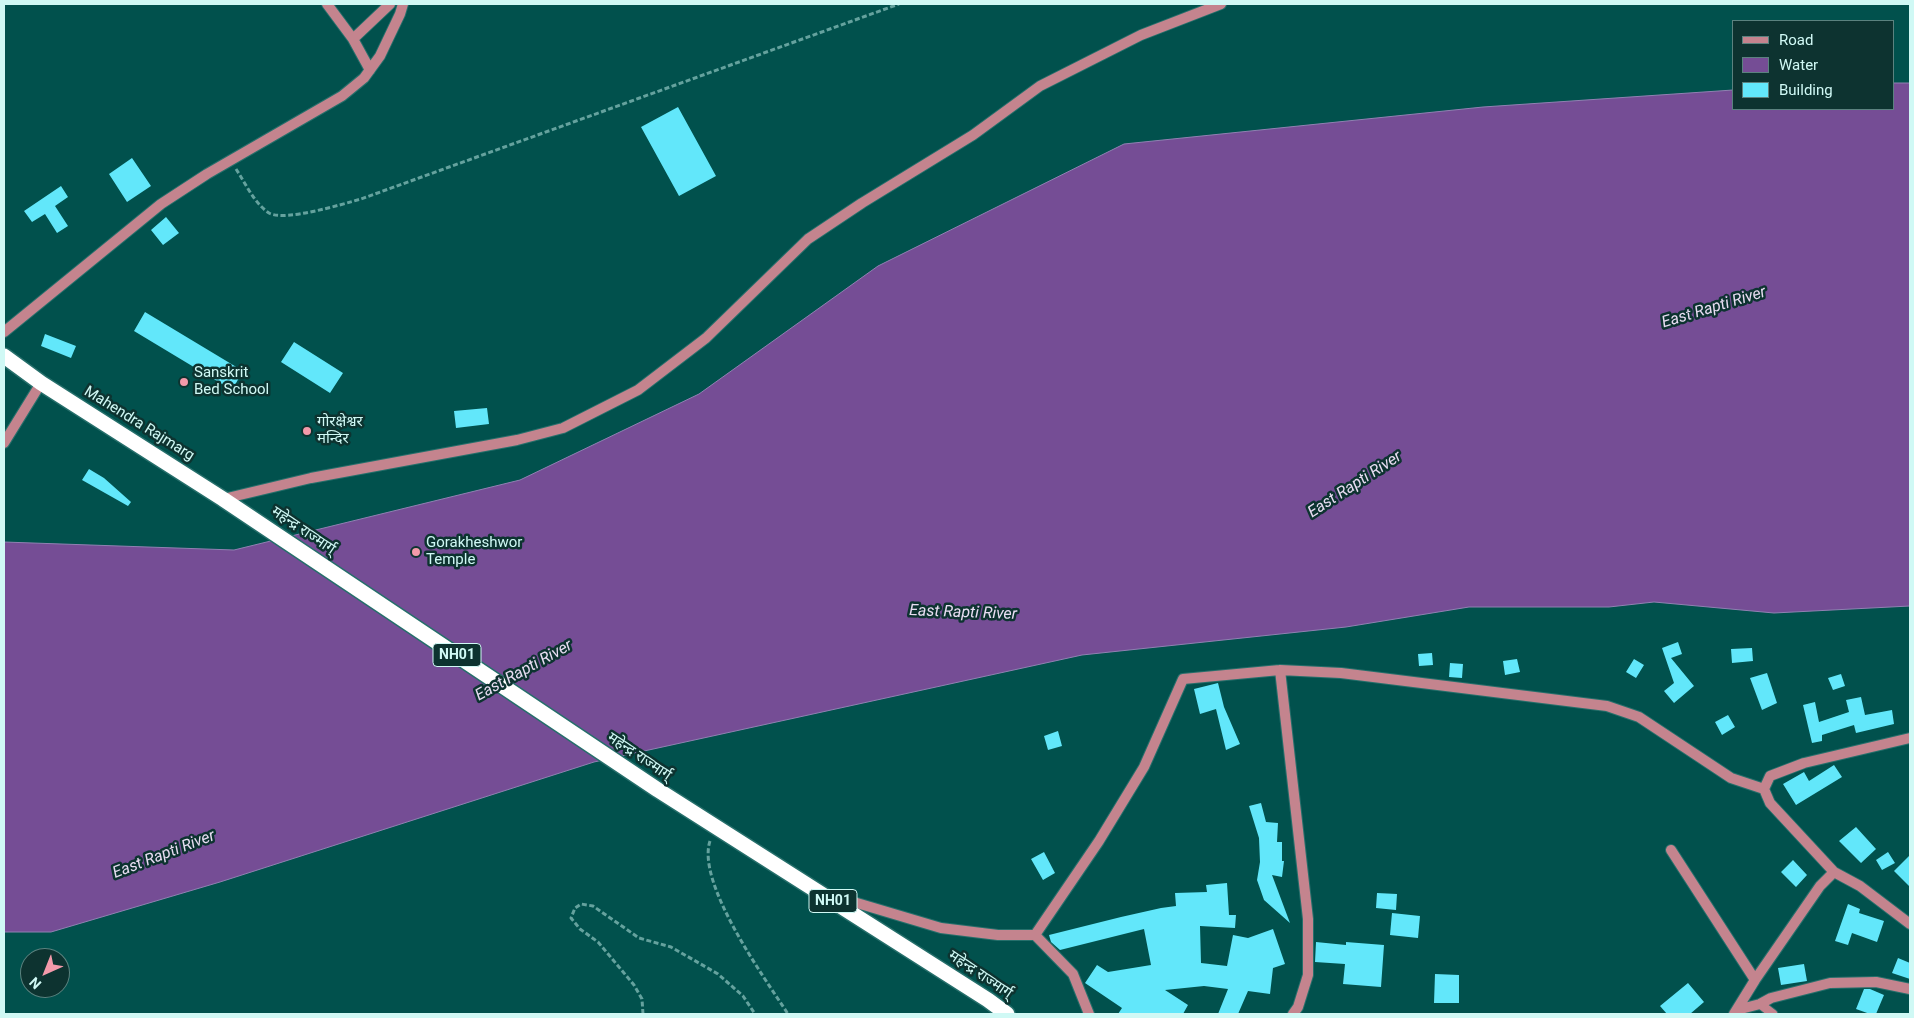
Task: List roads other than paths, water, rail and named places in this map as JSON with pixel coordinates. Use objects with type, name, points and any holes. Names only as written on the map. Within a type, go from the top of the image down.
[{"type":"highway","name":"Mahendra Rajmarg","points":[[4,356],[41,383],[223,498],[256,521]]},
{"type":"highway","name":"महेन्द्र राज्मार्ग्","points":[[256,521],[658,790],[1007,1014]]},
{"type":"street","points":[[327,4],[353,39],[370,70]]},
{"type":"street","points":[[353,39],[390,4]]},
{"type":"street","points":[[4,332],[161,204],[230,160],[342,96],[364,78],[380,56],[403,4]]},
{"type":"street","points":[[223,498],[312,478],[517,440],[572,424],[638,390],[706,338],[808,239],[862,203],[973,135],[1040,86],[1141,35],[1221,4]]},
{"type":"street","points":[[4,443],[41,383]]},
{"type":"street","points":[[1280,670],[1308,919],[1308,975],[1298,1007],[1293,1014]]},
{"type":"street","points":[[1035,935],[1099,841],[1144,766],[1183,679],[1280,670],[1340,673],[1607,706],[1639,717],[1731,778],[1764,789],[1770,802],[1834,872],[1860,886],[1910,924]]},
{"type":"street","points":[[1764,789],[1770,776],[1804,762],[1910,738]]},
{"type":"street","points":[[1671,850],[1755,980]]},
{"type":"street","points":[[1735,1012],[1820,886],[1834,872]]},
{"type":"street","points":[[818,891],[941,928],[998,935],[1035,935],[1073,974],[1089,1014]]},
{"type":"street","points":[[1735,1012],[1760,1004],[1771,998],[1830,983],[1876,982],[1910,989]]},
{"type":"lane","points":[[1760,1004],[1773,1014]]},
{"type":"water","name":"East Rapti River","points":[[1894,83],[1910,83],[1910,606],[1774,613],[1654,602],[1609,607],[1469,607],[1346,627],[1082,655],[594,762],[220,882],[51,932],[4,932],[4,542],[234,550],[520,480],[699,394],[878,266],[1124,144],[1483,107],[1732,90],[1732,110],[1894,110]]},
{"type":"place","name":"Sanskrit Bed School","points":[[184,382]]},
{"type":"place","name":"गोरक्षेश्वर मन्दिर","points":[[307,431]]},
{"type":"place","name":"Gorakheshwor Temple","points":[[416,552]]}]
